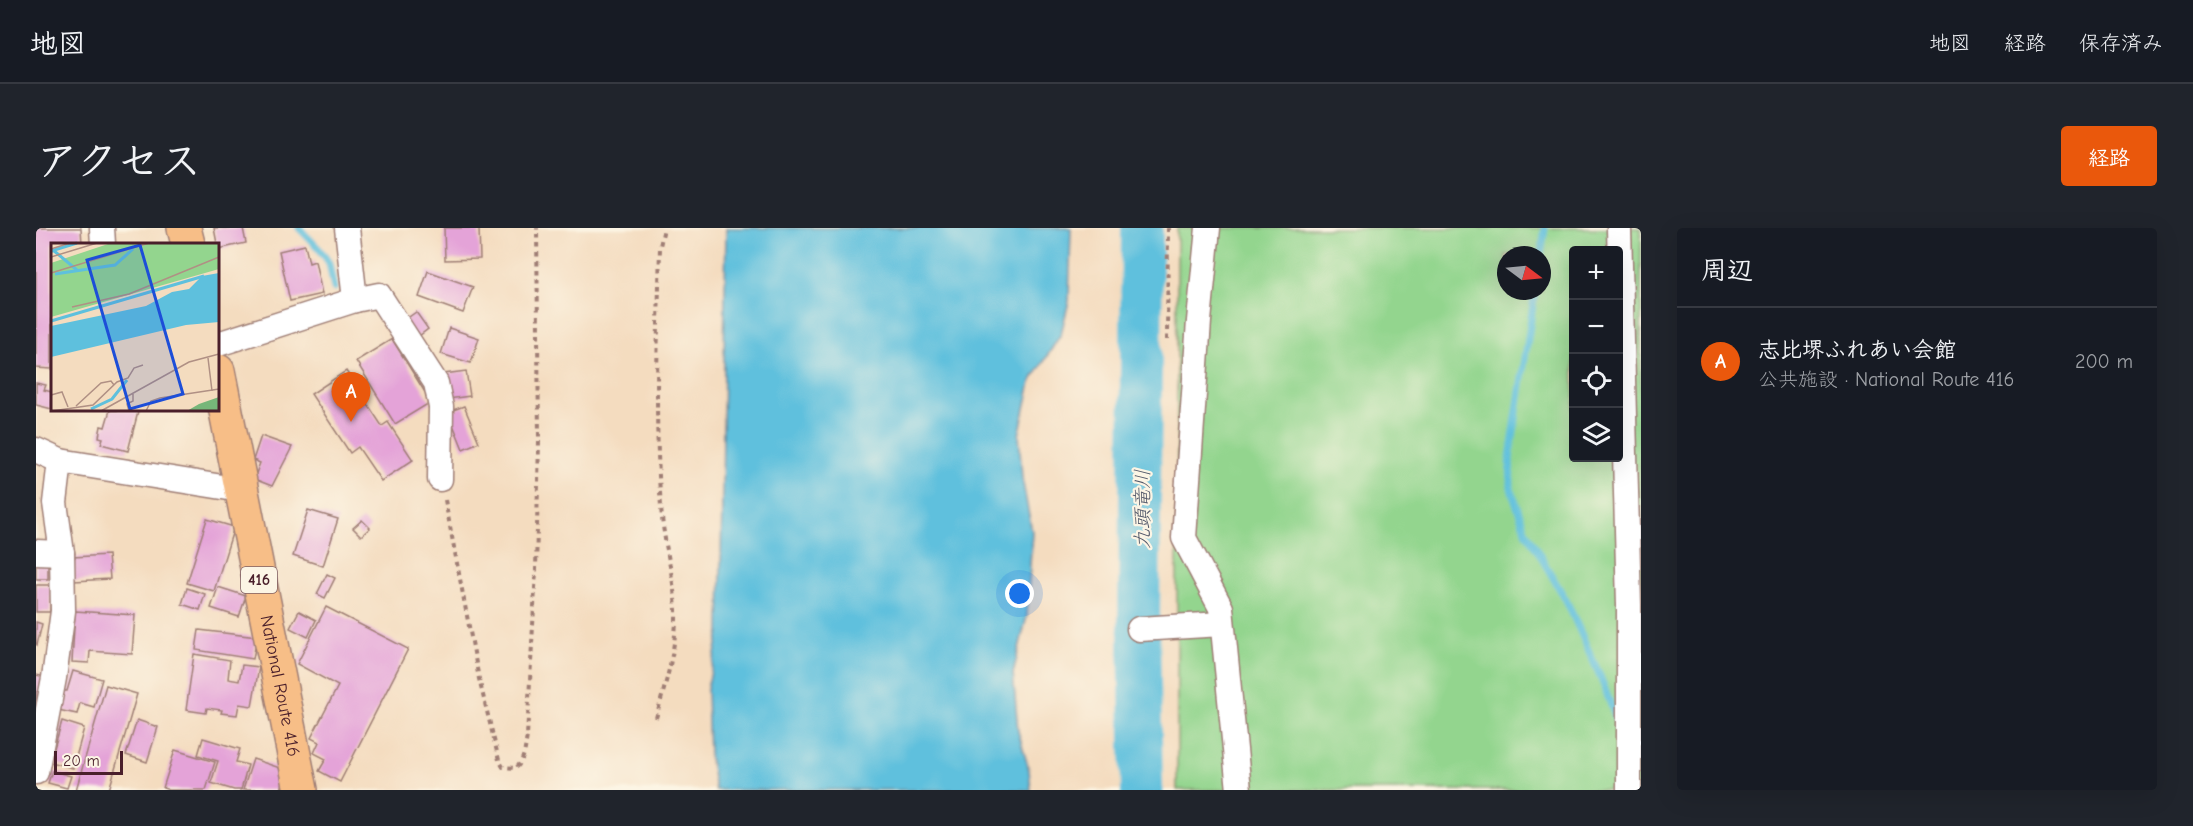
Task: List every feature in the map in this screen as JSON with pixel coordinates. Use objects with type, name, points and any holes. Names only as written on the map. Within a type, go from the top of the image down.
[{"type":"highway","points":[[184,228],[188,243]]},
{"type":"highway","name":"National Route 416","points":[[219,376],[301,790]]},
{"type":"street","points":[[102,228],[104,243]]},
{"type":"street","points":[[347,228],[355,300]]},
{"type":"street","points":[[1208,228],[1198,332],[1184,538],[1221,608],[1239,790]]},
{"type":"street","points":[[1619,228],[1629,605],[1629,790]]},
{"type":"street","points":[[219,344],[355,300],[379,295],[436,384],[441,407],[440,479]]},
{"type":"street","points":[[36,450],[60,461],[241,490]]},
{"type":"street","points":[[36,772],[54,678],[63,611],[63,553],[55,503],[60,461]]},
{"type":"street","points":[[36,552],[63,553]]},
{"type":"street","points":[[1139,629],[1222,624]]},
{"type":"path","points":[[440,479],[479,679],[499,760],[503,767],[516,768],[524,755],[527,736],[536,570],[539,440],[537,228]]},
{"type":"path","points":[[656,718],[672,660],[676,627],[676,607],[661,507],[659,460],[658,326],[660,246],[664,228]]},
{"type":"path","points":[[1167,340],[1168,228]]},
{"type":"green space","points":[[1177,228],[1641,228],[1641,790],[1177,790]]},
{"type":"water","points":[[726,228],[1071,228],[1069,301],[1061,334],[1031,382],[1019,435],[1022,478],[1032,532],[1027,616],[1013,673],[1018,731],[1029,770],[1031,790],[715,790],[709,755],[707,689],[720,632]]},
{"type":"building","points":[[36,228],[81,228],[82,243],[51,243],[51,369],[36,368]]},
{"type":"building","points":[[214,228],[243,228],[246,243],[219,249],[219,243],[217,243]]},
{"type":"building","points":[[444,228],[479,228],[480,259],[445,260]]},
{"type":"building","points":[[305,245],[309,263],[315,261],[322,294],[290,301],[279,251]]},
{"type":"building","points":[[428,271],[473,287],[463,313],[419,297]]},
{"type":"building","points":[[416,312],[428,329],[415,339],[402,322]]},
{"type":"building","points":[[449,328],[479,338],[471,363],[441,354]]},
{"type":"building","points":[[392,339],[431,402],[395,424],[356,361]]},
{"type":"building","points":[[346,371],[382,426],[388,422],[413,460],[381,481],[358,447],[350,453],[311,394]]},
{"type":"building","points":[[466,371],[470,396],[448,399],[444,374]]},
{"type":"building","points":[[36,383],[46,385],[44,390],[51,392],[51,409],[36,405]]},
{"type":"building","points":[[464,406],[479,442],[463,449],[448,412]]},
{"type":"building","points":[[110,411],[138,412],[128,451],[101,444],[103,438],[99,437],[101,426],[105,427]]},
{"type":"building","points":[[261,436],[292,447],[272,486],[254,479],[260,463],[253,460]]},
{"type":"building","points":[[308,510],[338,519],[323,566],[293,556]]},
{"type":"building","points":[[207,519],[234,527],[214,591],[187,583]]},
{"type":"building","points":[[362,520],[370,528],[361,536],[353,528]]},
{"type":"building","points":[[36,553],[48,553],[48,579],[36,579]]},
{"type":"building","points":[[108,555],[110,579],[74,581],[73,557]]},
{"type":"building","points":[[327,574],[335,578],[325,598],[317,594]]},
{"type":"building","points":[[36,585],[51,585],[50,612],[36,612]]},
{"type":"building","points":[[218,587],[246,596],[239,617],[211,608]]},
{"type":"building","points":[[187,588],[205,594],[200,610],[182,604]]},
{"type":"building","points":[[326,607],[408,649],[340,782],[319,771],[326,759],[314,753],[319,742],[311,738],[338,686],[297,664]]},
{"type":"building","points":[[75,611],[135,615],[132,654],[90,651],[89,663],[72,662]]},
{"type":"building","points":[[299,611],[316,620],[308,637],[290,628]]},
{"type":"building","points":[[36,622],[42,624],[37,645],[36,644]]},
{"type":"building","points":[[199,630],[257,637],[253,659],[196,650]]},
{"type":"building","points":[[194,654],[230,660],[228,679],[239,681],[242,665],[259,667],[252,706],[239,704],[237,715],[207,708],[206,713],[186,710]]},
{"type":"building","points":[[73,671],[102,679],[94,707],[80,703],[77,714],[58,710]]},
{"type":"building","points":[[36,675],[46,677],[40,701],[36,700]]},
{"type":"building","points":[[106,685],[137,694],[109,790],[76,790]]},
{"type":"building","points":[[137,720],[158,727],[147,762],[126,755]]},
{"type":"building","points":[[62,721],[84,728],[73,768],[50,762]]},
{"type":"building","points":[[203,738],[240,749],[236,762],[248,765],[241,790],[211,783],[218,761],[198,755]]},
{"type":"building","points":[[175,750],[215,762],[206,790],[163,788]]},
{"type":"building","points":[[253,759],[283,769],[284,779],[281,790],[243,790]]},
{"type":"building","points":[[52,771],[71,776],[67,788],[48,783]]},
{"type":"waterway","points":[[299,228],[329,263],[334,288]]},
{"type":"waterway","name":"九頭竜川","points":[[1142,228],[1139,629],[1142,790]]},
{"type":"waterway","points":[[1542,246],[1545,228]]},
{"type":"waterway","points":[[1534,300],[1510,458],[1511,488],[1525,530],[1566,600],[1600,676],[1617,721]]},
{"type":"place","name":"志比堺ふれあい会館","points":[[351,422]]}]
